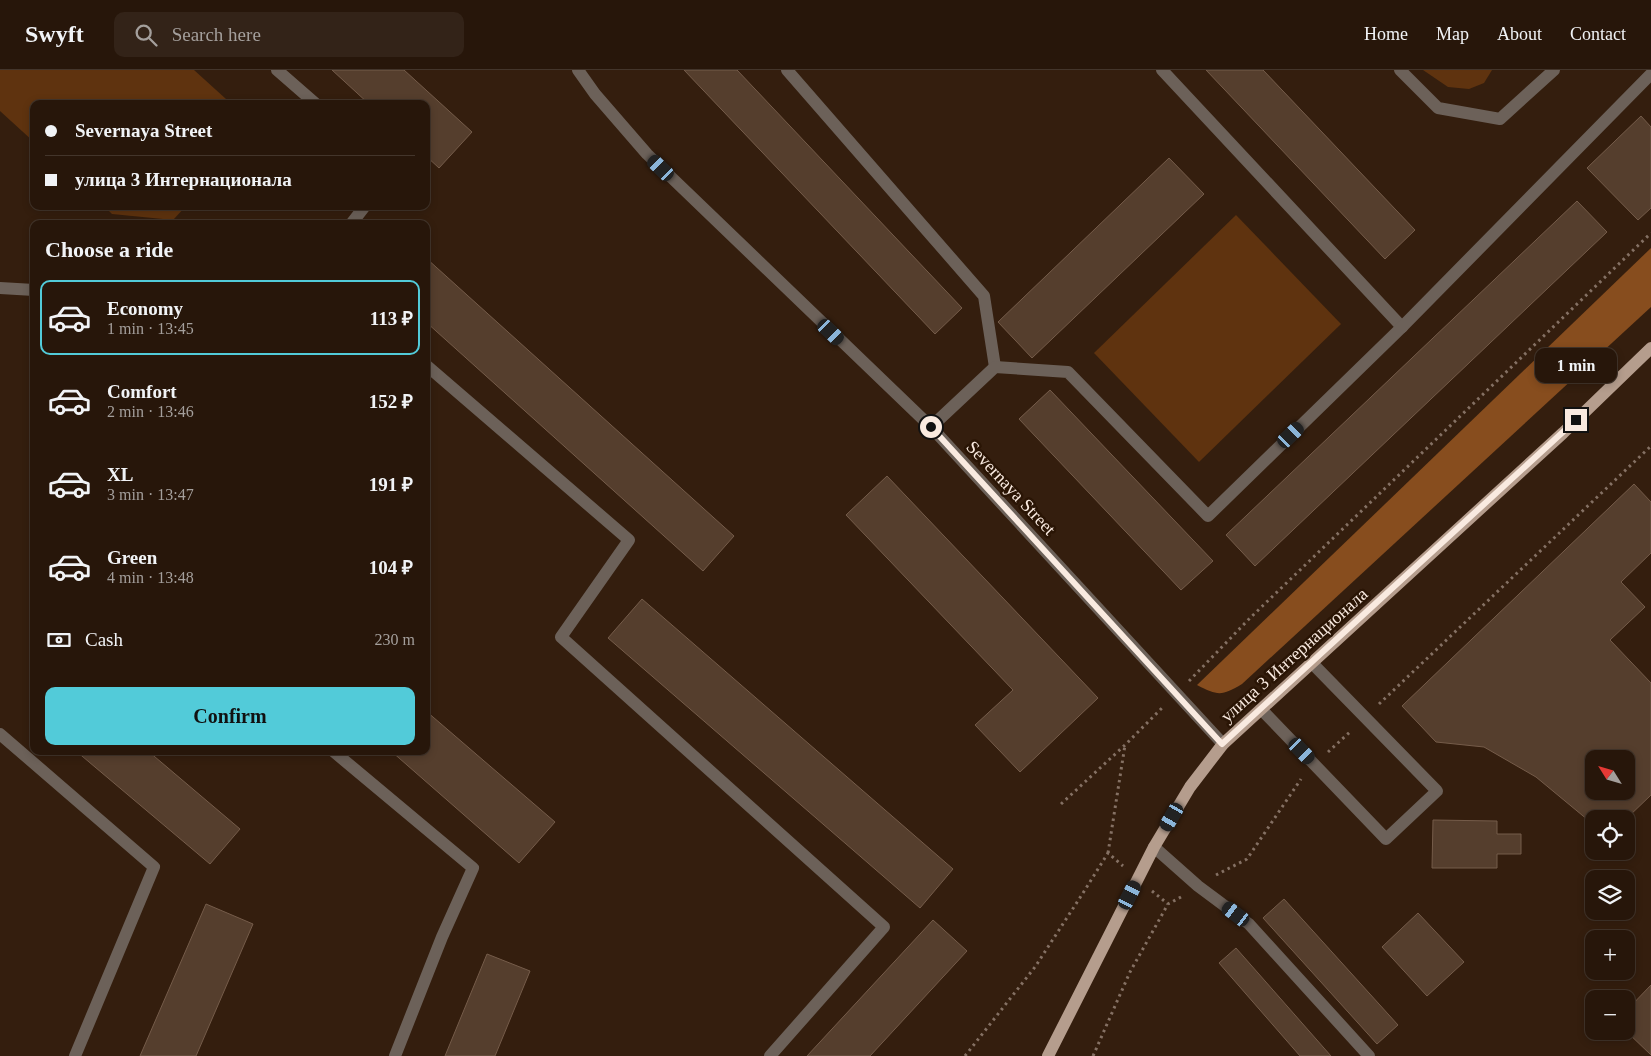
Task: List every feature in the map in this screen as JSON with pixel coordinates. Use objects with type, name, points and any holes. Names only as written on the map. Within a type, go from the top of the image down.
[{"type":"main road","name":"улица 3 Интернационала","points":[[1048,1056],[1154,848],[1190,787],[1222,744],[1563,433],[1651,348]]},
{"type":"street","points":[[277,70],[311,100]]},
{"type":"street","name":"Severnaya Street","points":[[578,70],[595,94],[647,154],[931,427],[1222,744]]},
{"type":"street","points":[[788,70],[984,296],[995,367]]},
{"type":"street","points":[[1162,70],[1402,327]]},
{"type":"street","points":[[1400,70],[1438,108],[1500,119],[1554,70]]},
{"type":"street","points":[[931,427],[995,367],[1068,372],[1208,516],[1402,327],[1651,74]]},
{"type":"street","points":[[354,220],[362,210]]},
{"type":"street","points":[[0,288],[30,290]]},
{"type":"street","points":[[430,368],[629,540],[561,637],[884,927],[770,1056]]},
{"type":"street","points":[[1261,708],[1386,839],[1408,819],[1437,791],[1311,662]]},
{"type":"street","points":[[0,734],[154,867],[75,1056]]},
{"type":"street","points":[[338,755],[474,868],[442,937],[395,1056]]},
{"type":"street","points":[[1154,848],[1198,886],[1249,924],[1369,1056]]},
{"type":"path","points":[[1061,804],[1125,745],[1250,618],[1651,233]]},
{"type":"path","points":[[1093,1056],[1130,972],[1168,904],[1224,870],[1247,859],[1304,776],[1651,446]]},
{"type":"path","points":[[964,1056],[1035,967],[1108,853],[1125,745]]},
{"type":"path","points":[[1108,853],[1168,904]]},
{"type":"shaded area","points":[[0,70],[194,70],[226,99],[30,100],[30,138],[0,111]]},
{"type":"shaded area","points":[[1423,70],[1492,70],[1484,83],[1469,89],[1448,87]]},
{"type":"shaded area","points":[[108,210],[182,210],[173,220],[112,214]]},
{"type":"shaded area","points":[[1236,215],[1341,324],[1199,462],[1094,353]]},
{"type":"shaded area","points":[[1651,248],[1651,307],[1242,684],[1229,691],[1220,693],[1215,693],[1197,685]]},
{"type":"building","points":[[332,70],[404,70],[472,132],[439,168],[430,160],[430,100],[365,100]]},
{"type":"building","points":[[684,70],[737,70],[962,308],[935,334]]},
{"type":"building","points":[[1206,70],[1263,70],[1415,230],[1385,259]]},
{"type":"building","points":[[1641,116],[1651,127],[1651,208],[1638,220],[1587,168]]},
{"type":"building","points":[[1169,158],[1204,194],[1032,358],[998,322]]},
{"type":"building","points":[[1577,201],[1607,232],[1255,566],[1226,535]]},
{"type":"building","points":[[430,262],[734,536],[703,571],[430,326]]},
{"type":"building","points":[[1050,390],[1213,561],[1181,590],[1019,419]]},
{"type":"building","points":[[887,476],[1098,698],[1020,772],[975,725],[1013,690],[846,515]]},
{"type":"building","points":[[1634,484],[1651,502],[1651,553],[1621,582],[1645,607],[1610,640],[1651,683],[1651,795],[1635,810],[1585,810],[1585,818],[1536,777],[1484,747],[1436,742],[1402,706]]},
{"type":"building","points":[[642,599],[953,869],[920,908],[608,638]]},
{"type":"building","points":[[430,714],[555,822],[519,863],[396,755],[430,755]]},
{"type":"building","points":[[81,755],[153,755],[240,829],[210,864]]},
{"type":"building","points":[[1433,820],[1497,821],[1497,834],[1521,834],[1521,854],[1497,854],[1497,868],[1432,868]]},
{"type":"building","points":[[1284,899],[1398,1025],[1377,1044],[1263,918]]},
{"type":"building","points":[[206,904],[253,924],[196,1056],[140,1056]]},
{"type":"building","points":[[1418,913],[1464,962],[1427,996],[1382,947]]},
{"type":"building","points":[[933,920],[967,951],[870,1056],[807,1056]]},
{"type":"building","points":[[1236,948],[1331,1056],[1300,1056],[1219,963]]},
{"type":"building","points":[[487,954],[530,971],[495,1056],[445,1056]]},
{"type":"building","points":[[1651,985],[1651,1055],[1635,1040],[1635,1002]]},
{"type":"route","points":[[931,427],[1222,744],[1576,420]]}]
